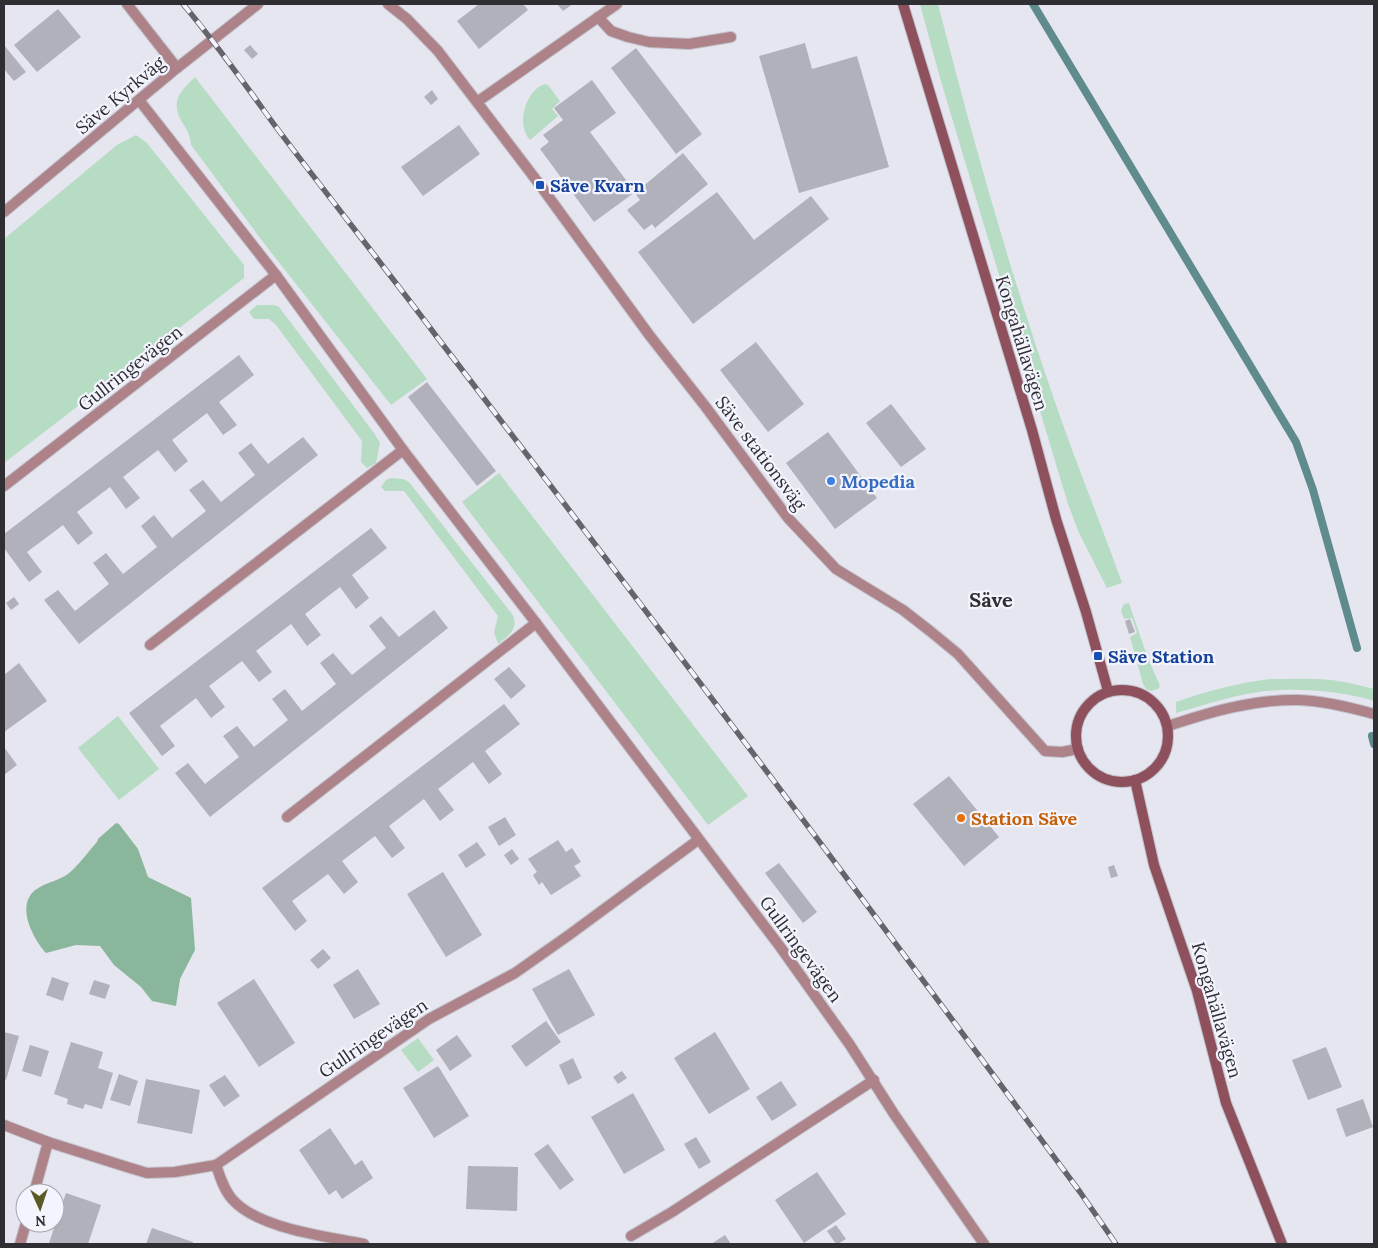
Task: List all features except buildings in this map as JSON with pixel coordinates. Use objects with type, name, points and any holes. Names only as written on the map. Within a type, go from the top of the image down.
[{"type":"main road","name":"Kongahällavägen","points":[[903,4],[1032,430],[1056,519],[1086,612],[1108,692]]},
{"type":"main road","points":[[1125,689],[1142,693],[1156,703],[1165,717],[1168,726],[1167,749],[1160,763],[1149,774],[1135,780],[1119,782],[1097,774],[1085,763],[1078,749],[1076,739],[1076,728],[1079,719],[1091,702],[1108,692],[1125,689]]},
{"type":"main road","name":"Kongahällavägen","points":[[1135,780],[1154,864],[1197,991],[1226,1103],[1282,1244]]},
{"type":"street","points":[[127,4],[177,68]]},
{"type":"street","name":"Säve Kyrkväg","points":[[4,212],[177,68],[258,4]]},
{"type":"street","points":[[388,4],[407,19],[438,51],[477,102],[617,4]]},
{"type":"street","points":[[598,18],[611,30],[628,37],[649,42],[688,44],[731,37]]},
{"type":"street","name":"Gullringevägen","points":[[140,100],[276,275],[403,450],[781,948],[850,1045],[894,1114],[984,1244]]},
{"type":"street","name":"Säve stationsväg","points":[[477,102],[650,336],[788,518],[836,569],[903,610],[958,654],[1046,752],[1078,749]]},
{"type":"street","name":"Gullringevägen","points":[[4,486],[276,275]]},
{"type":"street","points":[[150,645],[403,450]]},
{"type":"street","points":[[287,817],[536,623]]},
{"type":"street","points":[[1168,726],[1206,713],[1270,702],[1298,700],[1344,706],[1374,714]]},
{"type":"street","name":"Gullringevägen","points":[[216,1165],[429,1019],[515,973],[698,840]]},
{"type":"street","points":[[631,1236],[672,1212],[874,1080]]},
{"type":"street","points":[[4,1125],[48,1142],[147,1173],[175,1172],[216,1165],[230,1196],[243,1209],[256,1217],[291,1229],[364,1244]]},
{"type":"street","points":[[37,1183],[48,1142]]},
{"type":"green space","points":[[920,4],[938,4],[1006,252],[1037,350],[1122,583],[1107,588],[1079,533],[1068,504],[940,78]]},
{"type":"green space","points":[[195,77],[427,379],[391,405],[263,242],[191,145],[188,133],[178,115],[177,102],[181,92]]},
{"type":"green space","points":[[545,84],[548,85],[560,101],[552,109],[558,116],[530,140],[524,126],[523,117],[525,109],[532,93]]},
{"type":"green space","points":[[136,135],[147,143],[244,265],[244,278],[4,463],[4,239],[117,145]]},
{"type":"green space","points":[[257,305],[274,305],[279,307],[374,433],[380,443],[376,463],[367,468],[361,462],[362,441],[276,325],[269,319],[254,319],[249,312]]},
{"type":"green space","points":[[499,473],[748,796],[708,825],[462,502]]},
{"type":"green space","points":[[391,478],[403,479],[409,482],[512,614],[515,623],[514,628],[498,644],[494,632],[498,616],[404,491],[385,491],[381,487],[386,480]]},
{"type":"green space","points":[[1129,603],[1147,656],[1160,686],[1158,689],[1151,691],[1146,689],[1143,684],[1130,637],[1137,633],[1132,618],[1124,619],[1121,610],[1124,604]]},
{"type":"green space","points":[[1270,679],[1324,679],[1353,684],[1374,689],[1374,701],[1333,692],[1287,690],[1238,696],[1176,713],[1176,702],[1222,688]]},
{"type":"green space","points":[[118,716],[159,769],[119,800],[78,748]]},
{"type":"green space","points":[[116,823],[119,824],[138,849],[148,877],[191,898],[195,950],[180,979],[176,1006],[152,1001],[141,987],[114,965],[100,946],[76,945],[46,953],[31,929],[26,910],[32,893],[43,885],[68,874],[83,859],[98,839]]},
{"type":"green space","points":[[418,1038],[434,1060],[418,1072],[401,1050]]},
{"type":"waterway","points":[[1033,4],[1296,442],[1313,490],[1357,648]]},
{"type":"waterway","points":[[1372,736],[1374,744]]},
{"type":"railway","points":[[183,4],[760,763],[921,977],[1080,1192],[1116,1244]]},
{"type":"place","name":"Säve Kvarn","points":[[540,185]]},
{"type":"place","name":"Mopedia","points":[[831,481]]},
{"type":"place","name":"Säve Station","points":[[1098,656]]},
{"type":"place","name":"Station Säve","points":[[961,818]]},
{"type":"district","name":"Säve","points":[[991,599]]}]
